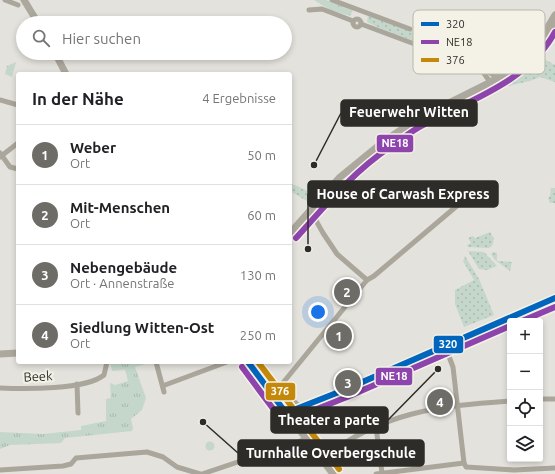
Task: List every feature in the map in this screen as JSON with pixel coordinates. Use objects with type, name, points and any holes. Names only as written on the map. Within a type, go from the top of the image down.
[{"type":"main road","points":[[24,0],[34,16]]},
{"type":"main road","points":[[545,33],[555,15]]},
{"type":"main road","points":[[545,36],[555,25]]},
{"type":"main road","points":[[59,60],[65,72]]},
{"type":"main road","points":[[292,231],[340,178],[383,142],[417,119],[504,74]]},
{"type":"main road","points":[[0,354],[16,353]]},
{"type":"main road","points":[[250,364],[333,474]]},
{"type":"street","points":[[5,0],[18,5]]},
{"type":"street","points":[[332,0],[410,29]]},
{"type":"street","points":[[309,10],[322,9],[413,43]]},
{"type":"street","points":[[360,22],[361,12]]},
{"type":"street","points":[[484,74],[490,82]]},
{"type":"street","points":[[490,74],[498,78]]},
{"type":"street","points":[[0,100],[16,104]]},
{"type":"street","points":[[16,145],[1,156],[10,167],[16,168]]},
{"type":"street","points":[[273,395],[367,280],[374,276],[458,204]]},
{"type":"street","points":[[308,213],[337,254],[367,280]]},
{"type":"street","points":[[286,413],[555,298]]},
{"type":"street","points":[[445,346],[454,367],[464,463],[466,467],[501,470],[555,468]]},
{"type":"street","name":"Beek","points":[[0,388],[28,388],[77,384],[99,379],[106,371],[107,364]]},
{"type":"street","points":[[157,364],[164,392]]},
{"type":"street","points":[[165,385],[222,364]]},
{"type":"street","points":[[77,384],[78,413]]},
{"type":"street","points":[[279,387],[300,407]]},
{"type":"street","points":[[543,399],[555,398]]},
{"type":"street","points":[[322,459],[348,441],[376,427],[428,409],[507,401]]},
{"type":"street","points":[[376,427],[382,473]]},
{"type":"street","points":[[0,470],[63,466],[71,464],[76,458],[142,451],[159,455],[190,473],[201,474],[306,439]]},
{"type":"street","points":[[376,474],[464,463]]},
{"type":"green space","points":[[314,0],[326,0],[353,10],[350,16],[330,10]]},
{"type":"green space","points":[[368,16],[413,31],[413,40],[379,28],[367,22]]},
{"type":"green space","points":[[545,60],[555,65],[555,82],[540,77],[530,81],[481,92],[509,74],[545,74]]},
{"type":"green space","points":[[16,62],[12,77],[5,74],[7,66]]},
{"type":"green space","points":[[292,184],[310,192],[314,188],[317,190],[307,201],[292,192]]},
{"type":"green space","points":[[551,188],[555,188],[555,203],[550,203],[548,198],[550,196]]},
{"type":"green space","points":[[490,232],[494,239],[492,246],[489,248],[468,247],[467,245],[471,243],[468,238],[473,236],[475,238]]},
{"type":"green space","points":[[468,251],[484,252],[497,266],[487,270],[479,269]]},
{"type":"green space","points":[[493,252],[497,253],[497,261],[512,262],[510,271],[495,260],[491,254]]},
{"type":"green space","points":[[465,256],[479,279],[494,315],[464,327],[455,304],[455,290],[474,280],[463,261]]},
{"type":"green space","points":[[110,364],[145,364],[135,367],[146,398],[142,410],[131,419],[133,428],[132,431],[65,438],[61,443],[10,445],[0,449],[0,432],[43,434],[81,430],[81,426],[106,421],[106,399],[111,398],[110,383],[115,385],[128,381],[125,370],[112,371]]},
{"type":"green space","points":[[210,441],[215,446],[210,451],[205,446]]},
{"type":"transit line","name":"NE18","points":[[545,47],[555,32]]},
{"type":"transit line","name":"NE18","points":[[296,238],[340,190],[377,157],[419,127],[478,98],[518,74]]},
{"type":"transit line","name":"320","points":[[286,413],[344,390],[555,298]]},
{"type":"transit line","name":"NE18","points":[[529,318],[555,307]]},
{"type":"transit line","name":"NE18","points":[[242,367],[280,418],[287,421],[347,397],[507,327]]},
{"type":"transit line","name":"320","points":[[249,364],[286,413]]},
{"type":"transit line","name":"376","points":[[260,364],[339,469]]},
{"type":"place","name":"Feuerwehr Witten","points":[[314,165]]},
{"type":"place","name":"House of Carwash Express","points":[[308,249]]},
{"type":"place","name":"Mit-Menschen","points":[[347,292]]},
{"type":"place","name":"Weber","points":[[339,336]]},
{"type":"place","name":"Theater a parte","points":[[438,369]]},
{"type":"place","name":"Nebengebäude","points":[[348,383]]},
{"type":"place","name":"Siedlung Witten-Ost","points":[[440,402]]},
{"type":"place","name":"Turnhalle Overbergschule","points":[[203,422]]}]
